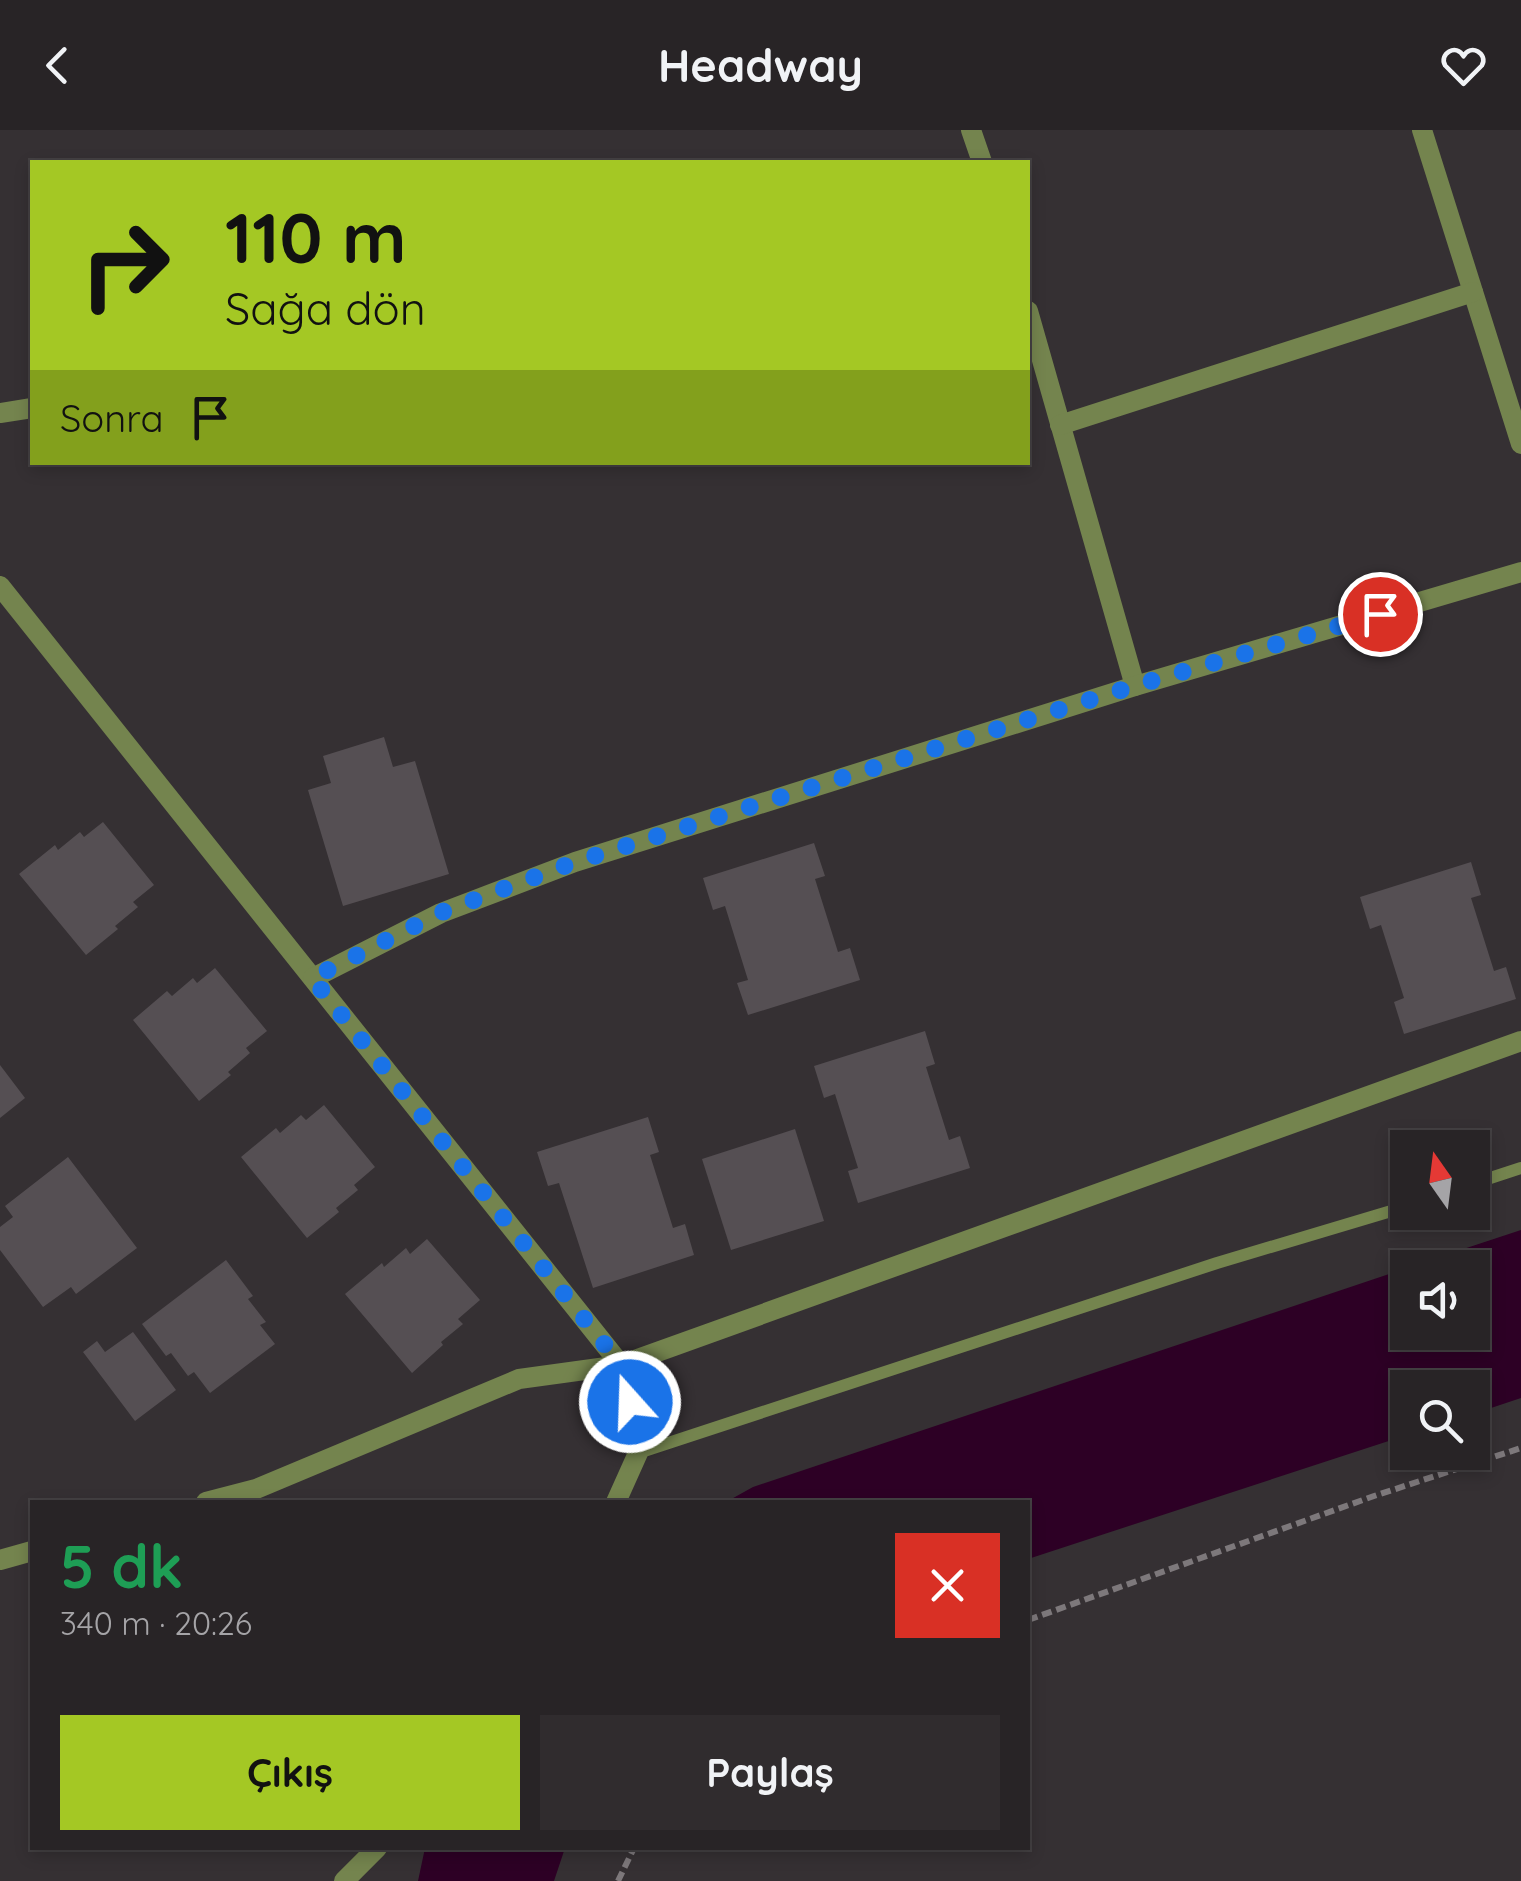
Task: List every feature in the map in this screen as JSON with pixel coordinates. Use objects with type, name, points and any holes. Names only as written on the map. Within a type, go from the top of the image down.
[{"type":"street","points":[[971,130],[981,160]]},
{"type":"street","points":[[1422,130],[1521,444]]},
{"type":"street","points":[[1060,425],[1473,292]]},
{"type":"street","points":[[1030,317],[1134,686]]},
{"type":"street","points":[[0,413],[30,408]]},
{"type":"street","points":[[312,978],[442,912],[575,862],[1134,686],[1521,572]]},
{"type":"street","points":[[0,586],[621,1365],[638,1454],[617,1500]]},
{"type":"street","points":[[213,1500],[256,1488],[519,1380],[621,1365],[1521,1042]]},
{"type":"street","points":[[0,1560],[30,1552]]},
{"type":"street","points":[[344,1881],[375,1850]]},
{"type":"lane","points":[[1490,1178],[1521,1168]]},
{"type":"lane","points":[[638,1454],[1198,1270],[1390,1211]]},
{"type":"path","points":[[1030,1619],[1374,1496],[1521,1448]]},
{"type":"path","points":[[618,1881],[633,1850]]},
{"type":"shaded area","points":[[1521,1230],[1521,1398],[1490,1408],[1490,1370],[1390,1370],[1390,1441],[1030,1558],[1030,1500],[730,1500],[753,1487],[1390,1274],[1390,1350],[1490,1350],[1490,1250],[1460,1250]]},
{"type":"shaded area","points":[[425,1850],[564,1850],[554,1881],[418,1881]]},
{"type":"building","points":[[384,737],[393,767],[415,761],[449,874],[343,906],[308,790],[331,783],[323,756]]},
{"type":"building","points":[[103,822],[154,885],[133,902],[138,907],[115,926],[118,929],[86,955],[19,874],[55,845],[58,850],[80,832],[84,837]]},
{"type":"building","points":[[814,843],[825,876],[815,879],[838,952],[850,948],[860,980],[748,1015],[737,983],[748,980],[725,906],[713,910],[703,878]]},
{"type":"building","points":[[1471,862],[1481,895],[1471,898],[1494,971],[1506,967],[1516,999],[1404,1034],[1394,1002],[1404,998],[1381,925],[1370,929],[1360,897]]},
{"type":"building","points":[[215,968],[267,1031],[246,1048],[250,1053],[228,1072],[231,1075],[199,1101],[133,1020],[167,991],[172,996],[193,978],[197,983]]},
{"type":"building","points":[[925,1031],[935,1064],[926,1067],[949,1140],[960,1136],[970,1168],[858,1203],[848,1171],[858,1168],[835,1094],[824,1098],[814,1066]]},
{"type":"building","points":[[0,1065],[25,1098],[0,1118]]},
{"type":"building","points":[[324,1105],[375,1167],[354,1185],[358,1190],[336,1208],[339,1212],[307,1238],[241,1157],[276,1128],[280,1133],[301,1115],[306,1120]]},
{"type":"building","points":[[648,1117],[659,1152],[650,1155],[673,1228],[685,1224],[694,1255],[593,1288],[559,1183],[548,1186],[537,1152]]},
{"type":"building","points":[[795,1129],[824,1221],[731,1250],[702,1159]]},
{"type":"building","points":[[68,1157],[137,1248],[76,1294],[71,1287],[43,1307],[0,1250],[0,1227],[13,1217],[5,1206]]},
{"type":"building","points":[[427,1239],[480,1300],[458,1319],[463,1324],[412,1373],[345,1294],[382,1263],[384,1267],[406,1248],[410,1254]]},
{"type":"building","points":[[226,1260],[253,1296],[248,1299],[266,1322],[260,1325],[275,1344],[210,1393],[194,1372],[188,1376],[171,1353],[166,1356],[142,1324]]},
{"type":"building","points":[[133,1332],[176,1390],[135,1421],[83,1352],[97,1341],[105,1352]]},
{"type":"route","points":[[630,1402],[621,1365],[312,978],[442,912],[575,862],[1134,686],[1380,614]]}]
